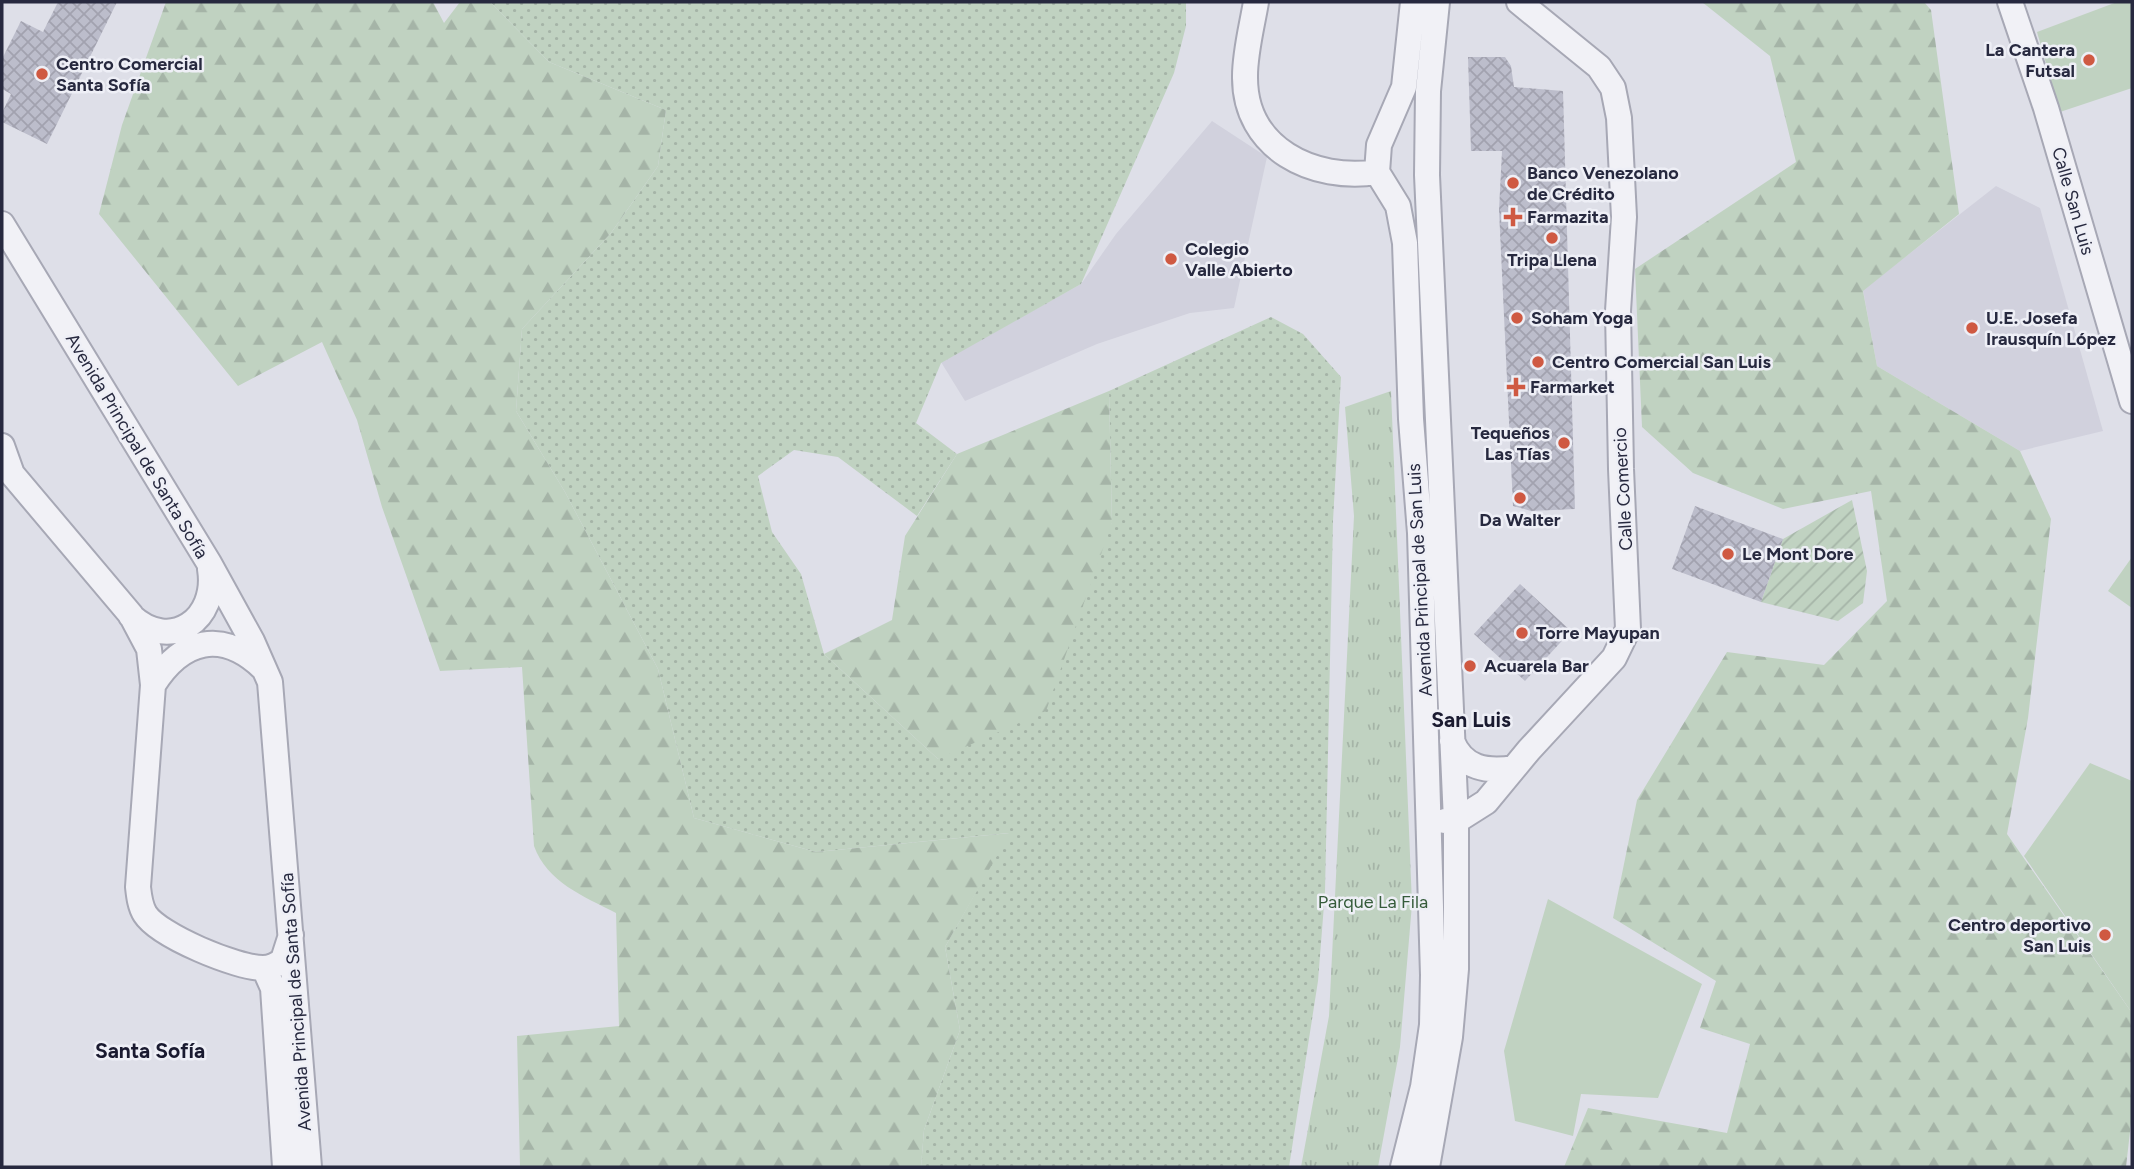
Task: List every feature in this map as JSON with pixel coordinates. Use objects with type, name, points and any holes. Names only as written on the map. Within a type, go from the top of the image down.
[{"type":"street","points":[[1256,2],[1245,76],[1247,93],[1258,127],[1283,156],[1302,166],[1381,178],[1406,190],[1427,175]]},
{"type":"street","name":"Avenida Principal de San Luis","points":[[1403,1167],[1423,1087],[1432,1025],[1428,792],[1420,533],[1411,419],[1405,243],[1402,219],[1381,178],[1379,145],[1393,119],[1432,2]]},
{"type":"street","name":"Avenida Principal de San Luis","points":[[1427,1167],[1450,1037],[1457,903],[1456,821],[1427,175],[1432,2]]},
{"type":"street","name":"Calle Comercio","points":[[1456,821],[1486,802],[1614,658],[1628,629],[1618,311],[1624,217],[1619,118],[1613,88],[1599,67],[1519,2]]},
{"type":"street","name":"Calle San Luis","points":[[2010,2],[2046,107],[2132,401]]},
{"type":"street","name":"Avenida Principal de Santa Sofía","points":[[2,224],[209,563],[266,671],[273,696],[309,1167]]},
{"type":"street","name":"Avenida Principal de Santa Sofía","points":[[2,446],[12,474],[131,615],[149,649],[153,685],[138,865],[138,887],[145,914],[162,930],[201,948],[238,963],[264,968],[273,988],[285,1167]]},
{"type":"street","points":[[131,615],[151,629],[177,629],[192,624],[204,612],[211,595],[209,563]]},
{"type":"street","points":[[153,685],[170,661],[209,643],[229,645],[251,657],[266,671]]},
{"type":"street","points":[[1452,739],[1458,756],[1478,768],[1494,771],[1514,768]]},
{"type":"street","points":[[1428,792],[1433,811],[1440,818],[1456,821]]},
{"type":"street","points":[[1429,903],[1438,887],[1443,886],[1448,887],[1457,903]]},
{"type":"street","points":[[264,968],[283,960],[292,931]]},
{"type":"shaded area","name":"Colegio Valle Abierto","points":[[1212,121],[1267,157],[1234,308],[1190,313],[1097,344],[965,401],[941,362],[1081,284],[1116,234]]},
{"type":"shaded area","name":"U.E. Josefa Irausquín López","points":[[1996,186],[2040,208],[2103,431],[2020,451],[1877,366],[1863,290]]},
{"type":"green space","points":[[166,2],[433,2],[444,23],[460,2],[490,2],[549,62],[666,110],[658,166],[611,233],[522,329],[516,411],[565,492],[658,669],[694,818],[816,852],[1010,833],[945,947],[960,1030],[924,1130],[921,1167],[520,1167],[517,1036],[619,1026],[616,913],[557,879],[540,859],[534,846],[522,667],[440,671],[382,507],[357,420],[322,342],[238,386],[99,214],[122,125]]},
{"type":"green space","points":[[490,2],[1186,2],[1186,26],[1174,73],[1081,284],[941,363],[916,423],[957,454],[917,516],[838,457],[794,450],[758,476],[772,532],[801,574],[824,654],[938,759],[1112,523],[1109,391],[1271,317],[1303,334],[1341,377],[1333,521],[1325,892],[1318,981],[1289,1167],[921,1167],[924,1130],[960,1030],[945,947],[1009,833],[816,852],[694,818],[658,669],[565,492],[516,411],[522,329],[611,233],[658,166],[666,110],[549,62]]},
{"type":"green space","points":[[1702,2],[1924,2],[1931,10],[1959,214],[1863,291],[1877,366],[2020,451],[2051,519],[2028,718],[2007,834],[2132,1013],[2132,1114],[2126,1167],[1564,1167],[1588,1108],[1727,1133],[1750,1044],[1700,1028],[1716,981],[1613,918],[1637,800],[1727,652],[1824,665],[1887,601],[1871,491],[1783,509],[1693,473],[1642,427],[1635,269],[1796,162],[1770,56]]},
{"type":"green space","name":"La Cantera Futsal","points":[[2117,2],[2132,2],[2132,88],[2060,112],[2037,32]]},
{"type":"green space","points":[[1109,391],[1112,523],[1046,711],[938,759],[824,654],[892,620],[905,536],[957,454]]},
{"type":"green space","name":"Parque La Fila","points":[[1391,391],[1412,904],[1400,1047],[1378,1167],[1301,1167],[1329,1016],[1354,516],[1345,407]]},
{"type":"green space","points":[[1852,500],[1867,571],[1863,603],[1838,621],[1761,602],[1783,539]]},
{"type":"green space","points":[[2132,557],[2132,608],[2108,591]]},
{"type":"green space","name":"Centro deportivo San Luis","points":[[2090,763],[2132,781],[2132,1013],[2024,856]]},
{"type":"green space","points":[[1548,899],[1702,984],[1658,1098],[1581,1094],[1573,1136],[1515,1121],[1504,1051]]},
{"type":"building","name":"Centro Comercial Santa Sofía","points":[[58,2],[117,2],[47,144],[2,122],[2,113],[11,94],[2,89],[2,59],[21,21],[43,32]]},
{"type":"building","name":"Centro Comercial San Luis","points":[[1468,57],[1505,57],[1511,66],[1514,87],[1563,91],[1575,509],[1531,511],[1513,506],[1499,210],[1502,151],[1471,151]]},
{"type":"building","name":"Le Mont Dore","points":[[1695,506],[1783,539],[1761,602],[1672,569]]},
{"type":"building","name":"Torre Mayupan","points":[[1520,584],[1571,631],[1525,681],[1474,634]]},
{"type":"place","name":"La Cantera Futsal","points":[[2089,60]]},
{"type":"place","name":"Centro Comercial Santa Sofía","points":[[42,74]]},
{"type":"place","name":"Banco Venezolano de Crédito","points":[[1513,183]]},
{"type":"place","name":"Farmazita","points":[[1513,217]]},
{"type":"place","name":"Tripa Llena","points":[[1552,238]]},
{"type":"place","name":"Colegio Valle Abierto","points":[[1171,259]]},
{"type":"place","name":"Soham Yoga","points":[[1517,318]]},
{"type":"place","name":"U.E. Josefa Irausquín López","points":[[1972,328]]},
{"type":"place","name":"Centro Comercial San Luis","points":[[1538,362]]},
{"type":"place","name":"Farmarket","points":[[1516,387]]},
{"type":"place","name":"Tequeños Las Tías","points":[[1564,443]]},
{"type":"place","name":"Da Walter","points":[[1520,498]]},
{"type":"place","name":"Le Mont Dore","points":[[1728,554]]},
{"type":"place","name":"Torre Mayupan","points":[[1522,633]]},
{"type":"place","name":"Acuarela Bar","points":[[1470,666]]},
{"type":"place","name":"Centro deportivo San Luis","points":[[2105,935]]},
{"type":"district","name":"San Luis","points":[[1471,719]]},
{"type":"district","name":"Santa Sofía","points":[[150,1050]]}]
